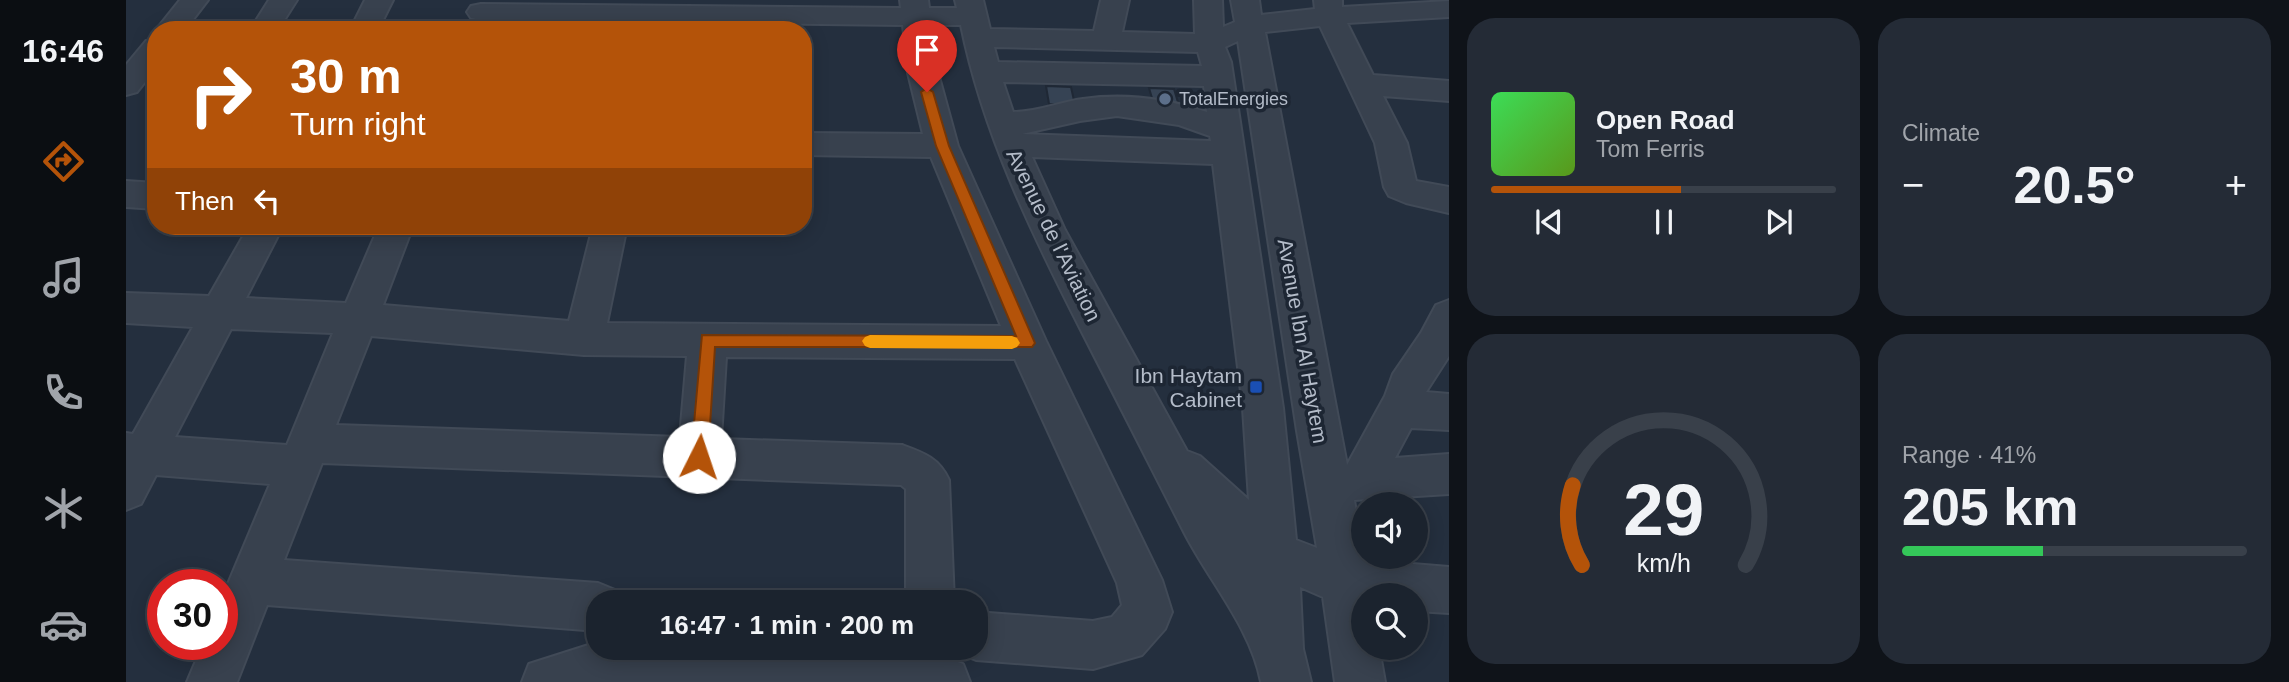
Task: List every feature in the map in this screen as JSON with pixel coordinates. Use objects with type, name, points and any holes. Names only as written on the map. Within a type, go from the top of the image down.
[{"type":"street","points":[[177,21],[194,0]]},
{"type":"street","points":[[270,21],[283,0]]},
{"type":"street","points":[[368,21],[379,0]]},
{"type":"street","points":[[1106,42],[1115,0]]},
{"type":"street","points":[[1208,0],[1213,59],[1227,141],[1263,408],[1282,665]]},
{"type":"street","points":[[985,72],[1108,74],[1213,59],[1248,12],[1408,6],[1449,9]]},
{"type":"street","points":[[480,14],[653,21],[914,8],[1213,59]]},
{"type":"street","points":[[914,8],[923,73],[942,146],[1027,343],[1139,580],[1148,612],[1125,638],[1093,645],[988,637]]},
{"type":"street","points":[[1329,8],[1360,84],[1391,143],[1401,187],[1406,191],[1449,200]]},
{"type":"street","name":"Avenue Ibn Al Haytem","points":[[1248,12],[1318,431],[1329,481],[1360,682]]},
{"type":"street","name":"Avenue de l'Aviation","points":[[972,18],[985,72],[1006,134],[1048,231],[1282,665]]},
{"type":"street","points":[[126,85],[147,59]]},
{"type":"street","points":[[1108,74],[1117,106]]},
{"type":"street","points":[[1360,84],[1449,91]]},
{"type":"street","points":[[1006,134],[1080,110],[1117,106],[1171,113],[1227,141]]},
{"type":"street","points":[[1006,134],[1227,141]]},
{"type":"street","points":[[812,144],[942,146]]},
{"type":"street","points":[[126,194],[147,195]]},
{"type":"street","points":[[132,465],[221,312],[261,235]]},
{"type":"street","points":[[212,682],[392,235]]},
{"type":"street","points":[[584,339],[608,235]]},
{"type":"street","points":[[126,308],[359,319],[584,339],[1027,343]]},
{"type":"street","points":[[1381,480],[1371,475],[1369,468],[1405,399],[1407,386],[1435,345],[1449,316]]},
{"type":"street","points":[[699,457],[708,340]]},
{"type":"street","points":[[1399,410],[1449,412]]},
{"type":"street","points":[[132,465],[304,455],[699,457],[902,465],[915,470],[927,480],[930,590]]},
{"type":"street","name":"Avenue de l'Aviation","points":[[1170,457],[1275,554],[1345,582],[1449,590]]},
{"type":"street","points":[[1329,481],[1449,474]]},
{"type":"street","points":[[253,580],[586,606]]},
{"type":"street","points":[[547,682],[581,669],[632,659],[700,659],[944,682]]},
{"type":"building","points":[[1046,86],[1071,87],[1075,105],[1049,104]]},
{"type":"building","name":"TotalEnergies","points":[[1149,88],[1174,89],[1180,109],[1155,108]]},
{"type":"slow traffic","points":[[870,341],[1012,343]]},
{"type":"place","name":"TotalEnergies","points":[[1165,99]]},
{"type":"place","name":"Ibn Haytam Cabinet","points":[[1256,387]]},
{"type":"route","points":[[699,457],[708,340],[1027,343],[942,146],[927,92]]}]
